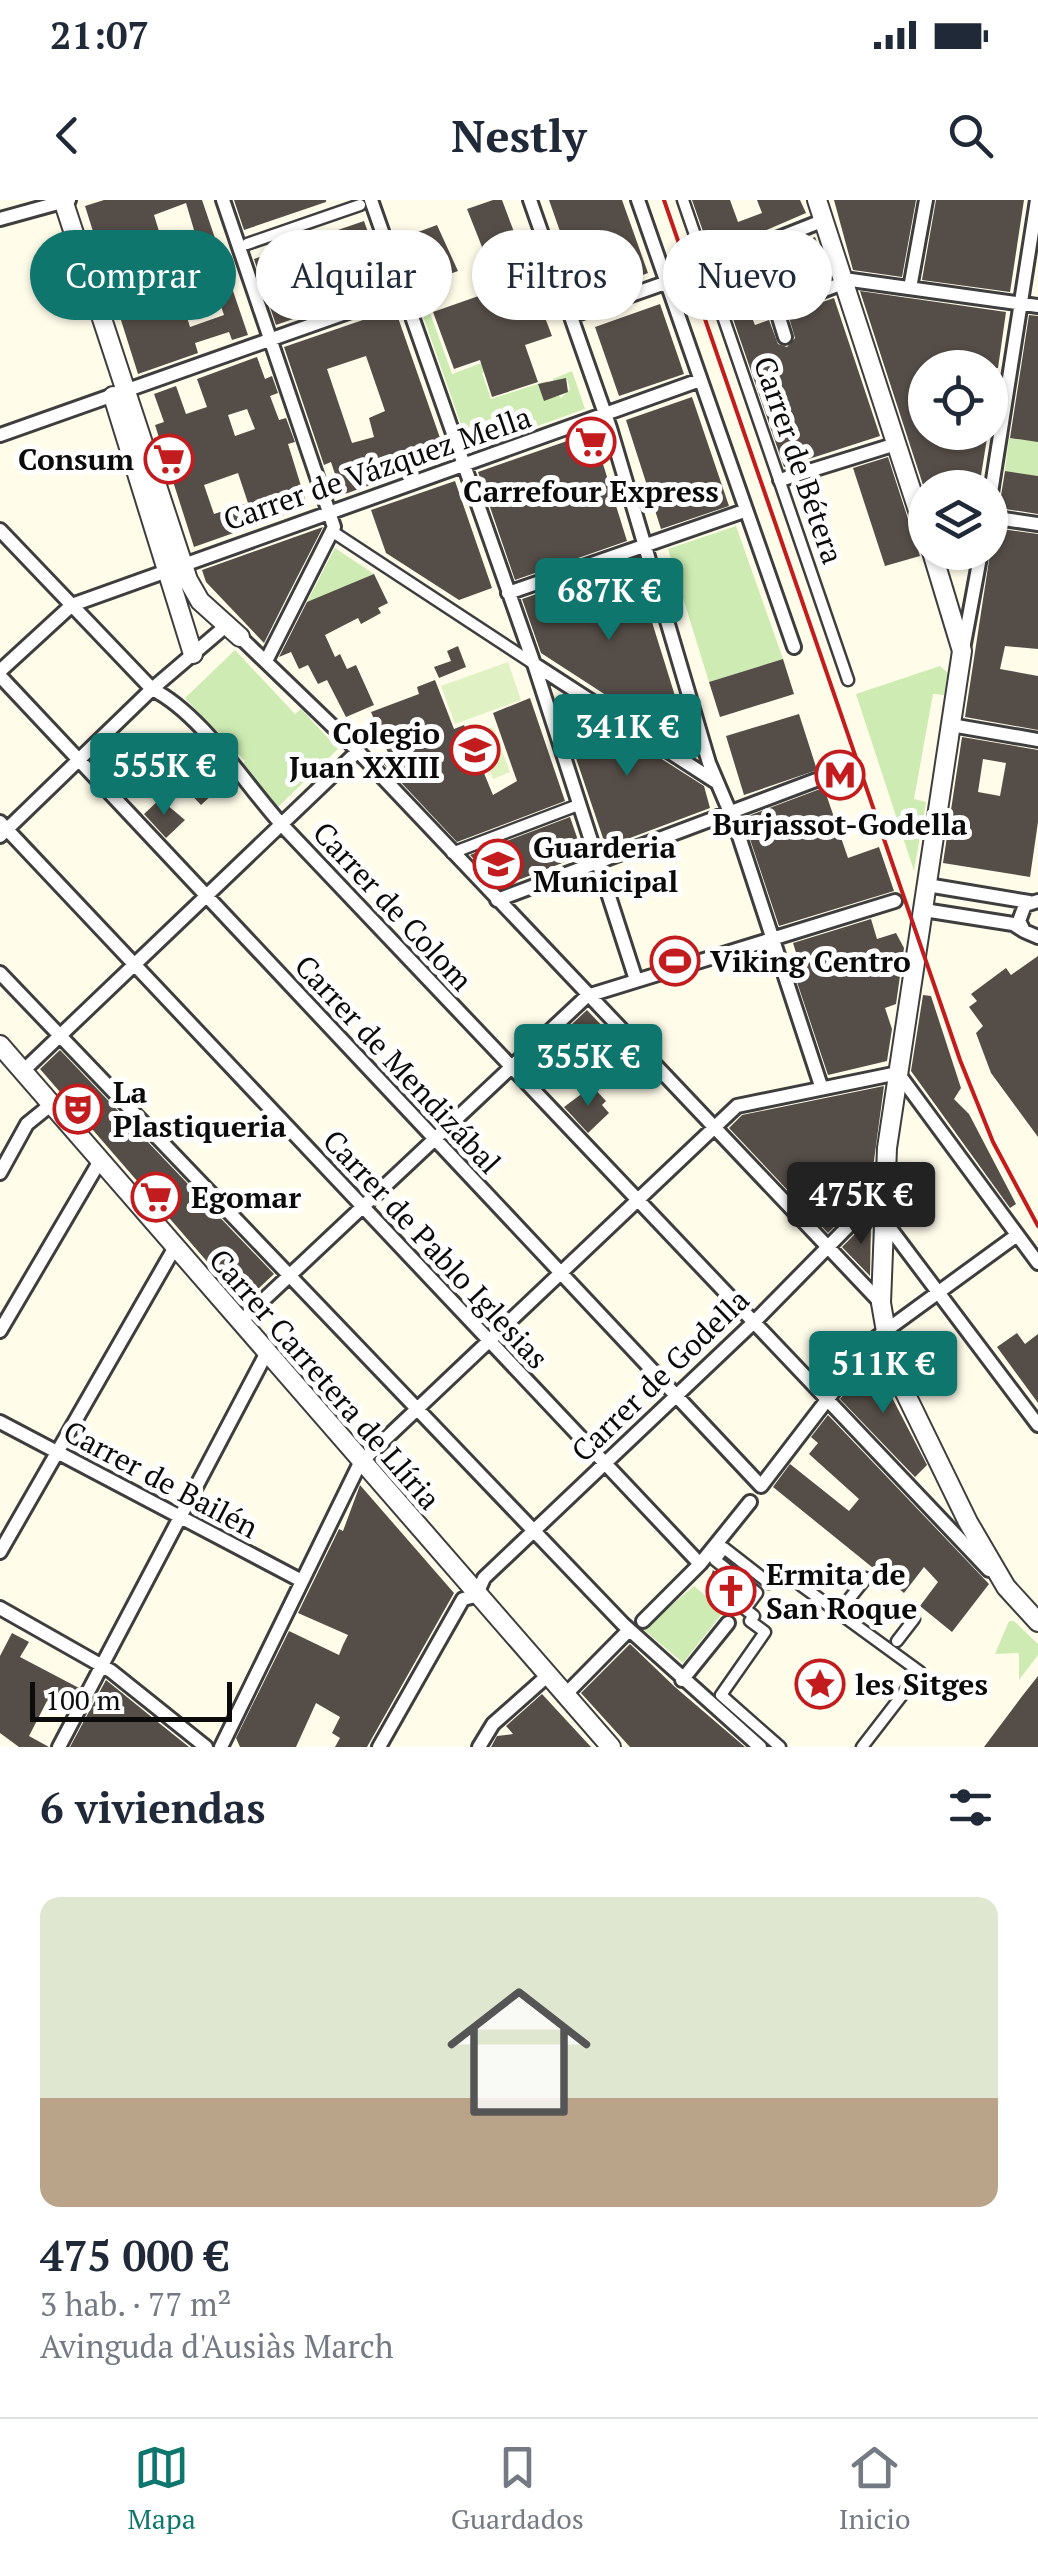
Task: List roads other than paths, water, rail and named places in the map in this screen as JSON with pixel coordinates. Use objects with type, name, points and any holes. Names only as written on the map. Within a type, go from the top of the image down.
[{"type":"street","points":[[0,220],[71,200]]},
{"type":"street","points":[[223,200],[330,511],[333,532],[717,784]]},
{"type":"street","points":[[530,200],[541,230]]},
{"type":"street","points":[[638,200],[794,648]]},
{"type":"street","name":"Carrer de Bétera","points":[[683,200],[848,680]]},
{"type":"street","points":[[817,200],[908,475]]},
{"type":"street","points":[[822,221],[826,200]]},
{"type":"street","points":[[910,288],[926,200]]},
{"type":"street","points":[[994,470],[1036,200]]},
{"type":"street","points":[[57,201],[175,566],[193,654]]},
{"type":"street","points":[[247,244],[365,202],[376,230]]},
{"type":"street","points":[[800,230],[822,221]]},
{"type":"street","points":[[832,286],[843,282],[910,288],[1038,306]]},
{"type":"street","points":[[0,436],[327,320]]},
{"type":"street","points":[[411,320],[534,664],[636,980]]},
{"type":"street","points":[[572,320],[647,546],[717,784],[821,1086]]},
{"type":"street","points":[[780,320],[785,337]]},
{"type":"street","name":"Carrer de Vázquez Mella","points":[[72,605],[700,380]]},
{"type":"street","points":[[780,480],[896,444]]},
{"type":"street","points":[[266,660],[345,506]]},
{"type":"street","points":[[508,593],[744,512]]},
{"type":"street","points":[[1008,520],[1038,524]]},
{"type":"street","name":"Carrer de Colom","points":[[0,530],[152,690],[175,702],[282,825],[1006,1587]]},
{"type":"street","points":[[175,566],[200,601],[266,660],[357,752],[882,1303]]},
{"type":"street","points":[[937,570],[962,651]]},
{"type":"street","points":[[978,570],[962,651],[882,1192],[883,1331],[898,1381],[1006,1587],[1038,1622]]},
{"type":"street","points":[[0,674],[72,605]]},
{"type":"street","points":[[2,829],[193,654],[234,631]]},
{"type":"street","name":"Carrer de Mendizábal","points":[[0,674],[761,1486],[826,1400]]},
{"type":"street","points":[[544,700],[553,686],[565,685]]},
{"type":"street","points":[[952,726],[1038,740]]},
{"type":"street","points":[[684,761],[698,759],[706,748]]},
{"type":"street","points":[[23,1071],[357,752]]},
{"type":"street","points":[[496,900],[816,780]]},
{"type":"street","points":[[452,853],[578,805]]},
{"type":"street","name":"Carrer de Pablo Iglesias","points":[[2,829],[700,1564]]},
{"type":"street","points":[[927,886],[1035,899]]},
{"type":"street","points":[[1033,936],[1019,915],[1035,899]]},
{"type":"street","points":[[240,1322],[587,996],[894,902]]},
{"type":"street","points":[[924,910],[1013,924],[1033,936]]},
{"type":"street","points":[[0,974],[629,1630],[760,1747]]},
{"type":"street","name":"Carrer Carretera de Llíria","points":[[0,1044],[546,1677],[612,1747]]},
{"type":"street","points":[[225,1742],[360,1462],[742,1104],[898,1073]]},
{"type":"street","points":[[898,1073],[1038,1263]]},
{"type":"street","points":[[0,1173],[26,1124],[52,1103]]},
{"type":"street","points":[[0,1331],[100,1159]]},
{"type":"street","name":"Carrer de Godella","points":[[379,1747],[464,1600],[476,1596],[484,1578],[753,1322],[882,1192]]},
{"type":"street","points":[[882,1217],[1038,1425]]},
{"type":"street","points":[[826,1400],[883,1331],[1017,1235]]},
{"type":"street","points":[[0,1552],[175,1246]]},
{"type":"street","points":[[58,1747],[266,1354]]},
{"type":"street","name":"Carrer de Bailén","points":[[0,1422],[300,1580]]},
{"type":"street","points":[[643,1622],[700,1564],[750,1502]]},
{"type":"street","points":[[780,1747],[721,1696],[765,1632],[750,1621],[754,1616],[745,1609],[757,1593],[714,1560],[724,1548],[769,1583],[780,1570],[920,1672],[862,1747]]},
{"type":"street","points":[[846,1602],[866,1578]]},
{"type":"street","points":[[0,1608],[102,1665],[206,1747]]},
{"type":"street","points":[[897,1641],[914,1619]]},
{"type":"street","points":[[682,1680],[728,1624]]},
{"type":"street","points":[[564,1696],[629,1630]]},
{"type":"street","points":[[479,1747],[493,1724],[546,1677]]},
{"type":"railway","points":[[664,200],[960,1060],[993,1142],[1038,1226]]},
{"type":"place","name":"Carrefour Express","points":[[591,442]]},
{"type":"place","name":"Consum","points":[[169,459]]},
{"type":"place","name":"Colegio Juan XXIII","points":[[475,750]]},
{"type":"place","name":"Burjassot-Godella","points":[[840,775]]},
{"type":"place","name":"Guarderia Municipal","points":[[498,864]]},
{"type":"place","name":"Viking Centro","points":[[675,961]]},
{"type":"place","name":"La Plastiqueria","points":[[78,1109]]},
{"type":"place","name":"Egomar","points":[[156,1197]]},
{"type":"place","name":"Ermita de San Roque","points":[[731,1591]]},
{"type":"place","name":"les Sitges","points":[[820,1684]]}]
